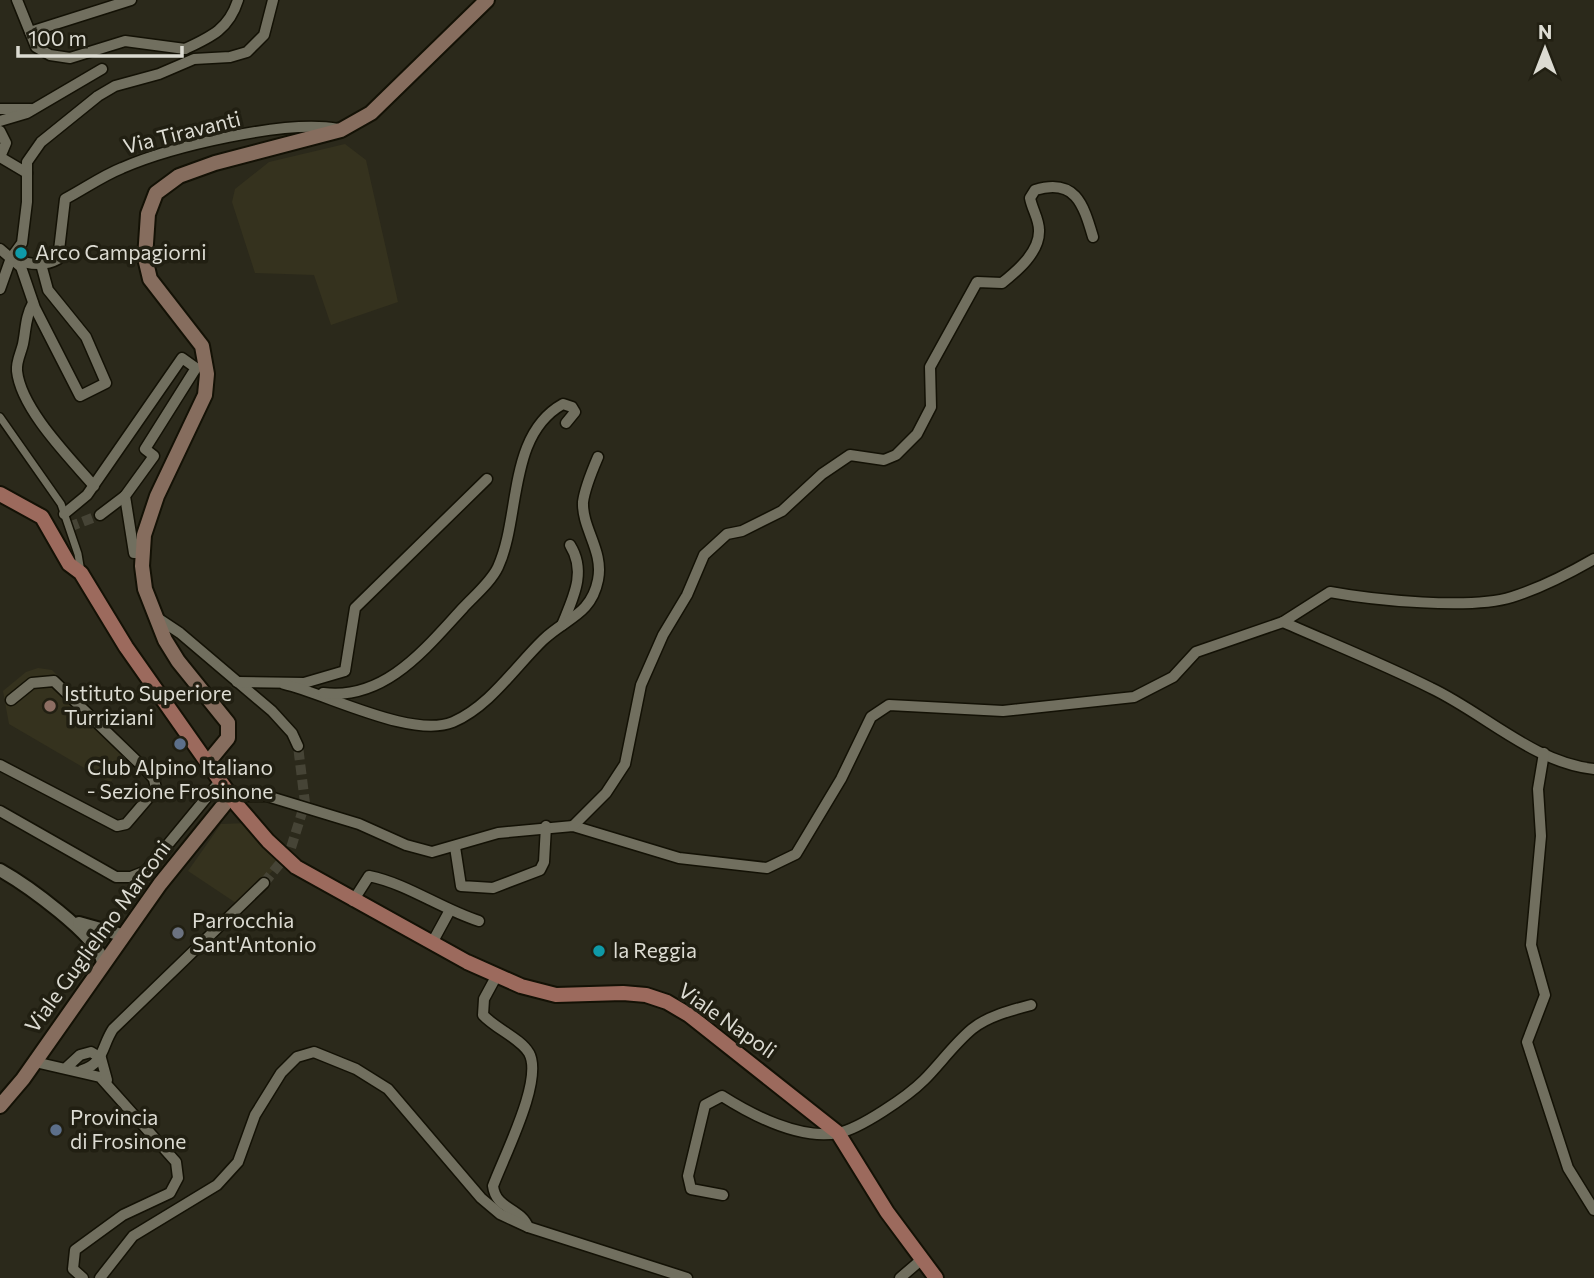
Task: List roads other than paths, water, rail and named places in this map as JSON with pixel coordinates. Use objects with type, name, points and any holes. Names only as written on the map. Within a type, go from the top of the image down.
[{"type":"main road","points":[[209,761],[228,738],[228,723],[178,662],[145,589],[142,554],[156,496],[205,395],[206,374],[202,346],[150,279],[145,258],[148,214],[156,193],[179,176],[215,163],[341,130],[371,113],[487,0]]},
{"type":"main road","name":"Viale Napoli","points":[[0,494],[42,517],[69,564],[81,573],[125,647],[232,796],[282,856],[353,901],[432,943],[538,992],[556,995],[623,993],[667,1002],[689,1015],[838,1133],[921,1260],[936,1278]]},
{"type":"main road","name":"Viale Guglielmo Marconi","points":[[0,1106],[35,1062],[122,935],[232,796]]},
{"type":"street","points":[[17,0],[36,47],[59,57],[88,54],[125,41],[186,49],[206,40],[228,23],[238,0]]},
{"type":"street","points":[[30,32],[102,6],[131,0]]},
{"type":"street","points":[[0,289],[11,258],[22,243],[27,202],[27,162],[41,142],[98,96],[115,86],[159,74],[194,59],[239,56],[247,52],[264,35],[273,0]]},
{"type":"street","points":[[186,49],[194,59]]},
{"type":"street","points":[[0,121],[32,109],[102,69]]},
{"type":"street","points":[[0,109],[32,109]]},
{"type":"street","name":"Via Tiravanti","points":[[41,264],[58,259],[65,199],[120,169],[160,154],[239,137],[313,126],[341,130]]},
{"type":"street","points":[[0,131],[6,143],[0,158],[27,173]]},
{"type":"street","points":[[573,826],[606,793],[625,764],[641,685],[704,555],[727,534],[742,531],[782,511],[822,474],[850,455],[884,460],[896,455],[918,434],[931,407],[930,367],[977,282],[1002,283],[1019,268],[1037,242],[1040,232],[1030,198],[1035,190],[1059,185],[1069,189],[1081,206],[1093,237]]},
{"type":"street","points":[[0,249],[21,267],[33,303],[80,396],[106,383],[86,337],[48,290],[41,264],[23,263],[11,258]]},
{"type":"street","points":[[33,303],[27,313],[17,360],[17,371],[24,394],[57,442],[94,486]]},
{"type":"street","points":[[64,514],[94,486],[182,358],[196,368],[145,449],[154,456],[125,496],[100,515]]},
{"type":"street","points":[[305,691],[330,694],[358,691],[383,681],[409,665],[425,650],[497,570],[510,535],[513,496],[520,466],[542,424],[553,409],[563,404],[572,407],[575,412],[566,424]]},
{"type":"street","points":[[0,416],[61,504],[81,573]]},
{"type":"street","points":[[284,684],[365,711],[433,728],[454,721],[477,705],[562,625],[581,615],[598,582],[597,550],[583,504],[598,457]]},
{"type":"street","points":[[237,682],[304,683],[345,671],[355,608],[486,479]]},
{"type":"street","points":[[125,496],[134,553],[142,554]]},
{"type":"street","points":[[562,625],[579,581],[579,567],[570,545]]},
{"type":"street","points":[[232,796],[267,796],[359,824],[432,852],[498,833],[546,826],[573,826],[679,858],[767,868],[796,853],[841,779],[871,718],[889,705],[1003,711],[1135,697],[1173,677],[1196,652],[1283,622],[1330,592],[1370,598],[1453,602],[1509,598],[1558,580],[1594,559]]},
{"type":"street","points":[[156,617],[180,633],[283,721],[298,746]]},
{"type":"street","points":[[1283,622],[1433,688],[1544,753],[1578,767],[1594,769]]},
{"type":"street","points":[[0,765],[117,826],[126,824],[156,789],[154,779],[145,769],[54,681],[32,684],[11,700]]},
{"type":"street","points":[[1544,753],[1538,789],[1541,836],[1531,945],[1545,995],[1527,1042],[1568,1168],[1594,1210]]},
{"type":"street","points":[[0,811],[116,877],[131,877],[146,871],[221,780]]},
{"type":"street","points":[[454,847],[461,886],[493,888],[540,870],[544,862],[546,826]]},
{"type":"street","points":[[0,870],[68,919],[96,944],[103,961]]},
{"type":"street","points":[[353,901],[369,876],[392,881],[450,910],[479,921]]},
{"type":"street","points":[[83,1278],[74,1269],[72,1259],[81,1244],[124,1215],[170,1193],[178,1178],[176,1162],[109,1083],[103,1071],[103,1042],[113,1029],[264,883]]},
{"type":"street","points":[[432,943],[450,910]]},
{"type":"street","points":[[68,919],[122,935]]},
{"type":"street","points":[[497,975],[484,999],[483,1015],[527,1049],[532,1065],[524,1104],[493,1186],[494,1196],[501,1206],[525,1220],[528,1227]]},
{"type":"street","points":[[723,1195],[691,1189],[688,1176],[705,1105],[713,1099],[722,1097],[756,1115],[806,1131],[838,1133],[861,1123],[921,1082],[973,1028],[1007,1012],[1031,1005]]},
{"type":"street","points":[[67,1067],[80,1055],[91,1052],[102,1058]]},
{"type":"street","points":[[100,1278],[133,1236],[217,1185],[237,1162],[256,1115],[281,1073],[297,1057],[314,1052],[356,1069],[388,1089],[489,1207],[528,1227],[687,1278]]},
{"type":"street","points":[[81,1070],[92,1067],[102,1058]]},
{"type":"street","points":[[35,1062],[81,1070],[109,1083]]},
{"type":"street","points":[[900,1278],[921,1260]]},
{"type":"tunnel","points":[[69,527],[100,515]]},
{"type":"tunnel","points":[[264,883],[290,851],[305,803],[298,746]]},
{"type":"place","name":"Arco Campagiorni","points":[[21,253]]},
{"type":"place","name":"Istituto Superiore Turriziani","points":[[50,706]]},
{"type":"place","name":"Club Alpino Italiano - Sezione Frosinone","points":[[180,744]]},
{"type":"place","name":"Parrocchia Sant'Antonio","points":[[178,933]]},
{"type":"place","name":"la Reggia","points":[[599,951]]},
{"type":"place","name":"Provincia di Frosinone","points":[[56,1130]]}]
